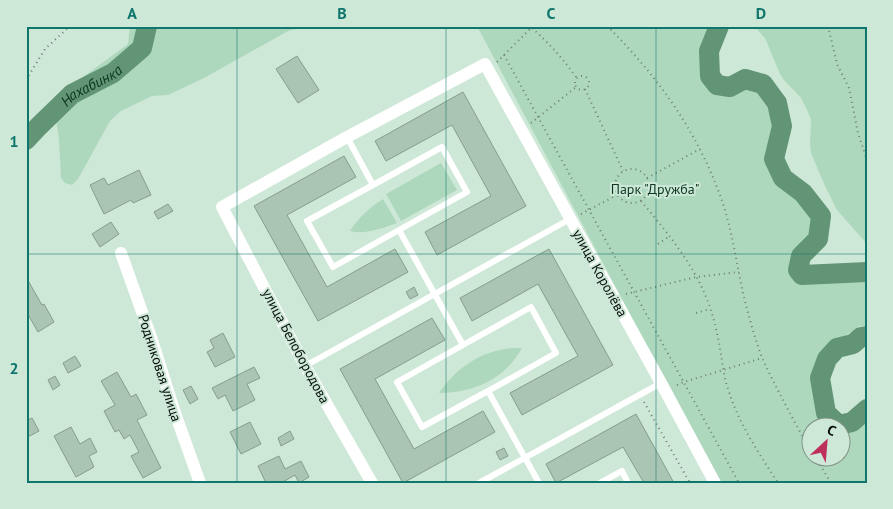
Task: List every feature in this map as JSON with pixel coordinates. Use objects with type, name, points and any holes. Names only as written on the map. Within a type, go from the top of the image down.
[{"type":"street","name":"улица Королёва","points":[[487,68],[714,483]]},
{"type":"street","points":[[347,137],[487,68]]},
{"type":"street","name":"улица Белобородова","points":[[347,137],[222,207],[305,366],[372,483]]},
{"type":"street","name":"Родниковая улица","points":[[121,253],[200,483]]},
{"type":"lane","points":[[347,137],[374,185]]},
{"type":"lane","points":[[442,147],[467,192],[333,267],[307,221],[374,185],[442,147]]},
{"type":"lane","points":[[305,366],[570,219]]},
{"type":"lane","points":[[399,230],[463,345]]},
{"type":"lane","points":[[531,307],[556,353],[422,427],[397,382],[463,345],[531,307]]},
{"type":"lane","points":[[479,483],[640,395],[663,387]]},
{"type":"lane","points":[[488,391],[539,483]]},
{"type":"lane","points":[[600,483],[622,471],[628,483]]},
{"type":"path","points":[[26,80],[45,50],[70,26]]},
{"type":"path","points":[[606,26],[628,47],[666,92],[689,129],[709,167],[722,199],[731,232],[743,293],[762,358],[800,432]]},
{"type":"path","points":[[828,26],[837,64],[848,88],[858,133],[867,160]]},
{"type":"path","points":[[487,68],[504,55],[533,27],[549,43],[576,77]]},
{"type":"path","points":[[504,55],[738,483]]},
{"type":"path","points":[[576,77],[583,75],[589,80],[588,87],[585,90]]},
{"type":"path","points":[[576,77],[574,82],[576,87],[585,90]]},
{"type":"path","points":[[522,131],[576,87]]},
{"type":"path","points":[[585,90],[624,171]]},
{"type":"path","points":[[647,178],[700,149]]},
{"type":"path","points":[[634,169],[647,178],[649,188],[645,197],[636,203],[625,203],[617,196],[614,190],[616,179],[624,171],[634,169]]},
{"type":"path","points":[[570,219],[617,196]]},
{"type":"path","points":[[641,201],[670,236],[696,277],[710,309],[717,333],[723,370],[739,419],[778,483]]},
{"type":"path","points":[[658,244],[670,236]]},
{"type":"path","points":[[613,296],[635,293],[696,277],[739,272]]},
{"type":"path","points":[[696,313],[710,309]]},
{"type":"path","points":[[663,387],[762,358]]},
{"type":"path","points":[[640,395],[690,483]]},
{"type":"path","points":[[822,466],[832,483]]},
{"type":"green space","points":[[130,26],[321,26],[290,30],[204,78],[168,95],[152,96],[121,111],[110,121],[78,179],[72,185],[65,183],[61,178],[59,139],[53,99],[128,44]]},
{"type":"green space","name":"Парк \"Дружба\"","points":[[477,26],[712,26],[702,61],[704,74],[709,85],[721,90],[733,90],[746,85],[758,89],[768,98],[774,109],[775,134],[771,159],[774,171],[790,191],[802,197],[810,206],[814,218],[813,231],[795,268],[801,279],[825,283],[867,277],[867,327],[860,326],[839,340],[830,349],[826,362],[819,391],[833,416],[800,416],[800,466],[850,466],[850,428],[861,423],[867,417],[867,483],[720,483]]},
{"type":"green space","points":[[754,26],[867,26],[867,244],[837,210],[811,153],[811,120],[808,112],[801,98],[780,74],[765,38]]},
{"type":"green space","points":[[441,163],[457,190],[401,221],[386,194]]},
{"type":"green space","points":[[383,199],[397,223],[368,232],[350,231],[365,213]]},
{"type":"green space","points":[[512,348],[522,348],[507,368],[497,376],[476,387],[439,393],[454,375],[471,362],[490,353]]},
{"type":"building","points":[[297,56],[319,90],[298,103],[276,69]]},
{"type":"building","points":[[463,92],[526,206],[437,255],[425,232],[491,196],[452,125],[386,161],[375,141]]},
{"type":"building","points":[[344,156],[356,177],[287,215],[327,287],[395,249],[408,272],[318,321],[254,206]]},
{"type":"building","points":[[139,170],[151,195],[133,203],[131,200],[104,214],[90,185],[104,178],[108,185]]},
{"type":"building","points":[[168,204],[173,211],[158,219],[154,212]]},
{"type":"building","points":[[111,222],[119,234],[100,247],[92,234]]},
{"type":"building","points":[[549,249],[613,365],[522,415],[510,393],[578,356],[538,284],[472,321],[460,298]]},
{"type":"building","points":[[26,277],[54,322],[38,332],[26,311]]},
{"type":"building","points":[[414,287],[418,295],[410,299],[406,292]]},
{"type":"building","points":[[432,318],[445,340],[375,379],[414,449],[483,411],[495,432],[403,483],[340,369]]},
{"type":"building","points":[[223,333],[235,357],[215,367],[207,352],[214,348],[210,340]]},
{"type":"building","points":[[75,356],[81,366],[68,373],[63,363]]},
{"type":"building","points":[[254,367],[260,378],[247,384],[255,400],[233,411],[225,395],[218,399],[212,388]]},
{"type":"building","points":[[117,372],[131,397],[136,394],[147,415],[137,420],[161,468],[143,478],[131,456],[139,452],[130,435],[124,439],[119,430],[115,432],[104,411],[115,405],[101,381]]},
{"type":"building","points":[[55,376],[60,385],[53,390],[48,380]]},
{"type":"building","points":[[191,386],[198,399],[190,404],[183,390]]},
{"type":"building","points":[[636,414],[674,483],[644,483],[623,447],[556,483],[546,464]]},
{"type":"building","points":[[32,418],[39,431],[26,438],[26,421]]},
{"type":"building","points":[[250,422],[261,444],[241,454],[230,432]]},
{"type":"building","points":[[71,427],[80,444],[90,438],[97,452],[89,456],[94,467],[76,477],[54,436]]},
{"type":"building","points":[[290,431],[294,439],[281,446],[278,438]]},
{"type":"building","points":[[504,448],[508,456],[500,460],[496,452]]},
{"type":"building","points":[[279,456],[285,469],[301,461],[309,477],[299,483],[295,475],[281,483],[266,483],[258,466]]},
{"type":"waterway","name":"Нахабинка","points":[[26,140],[72,94],[113,73],[142,48],[147,26]]},
{"type":"waterway","name":"Нахабинка","points":[[719,26],[709,51],[710,76],[717,85],[730,87],[745,79],[763,84],[777,103],[782,126],[774,159],[783,178],[803,193],[821,216],[818,239],[801,256],[798,270],[802,275],[867,272]]},
{"type":"waterway","name":"Нахабинка","points":[[867,336],[861,337],[853,344],[837,348],[827,359],[820,378],[826,413],[839,425],[852,422],[867,409]]}]
